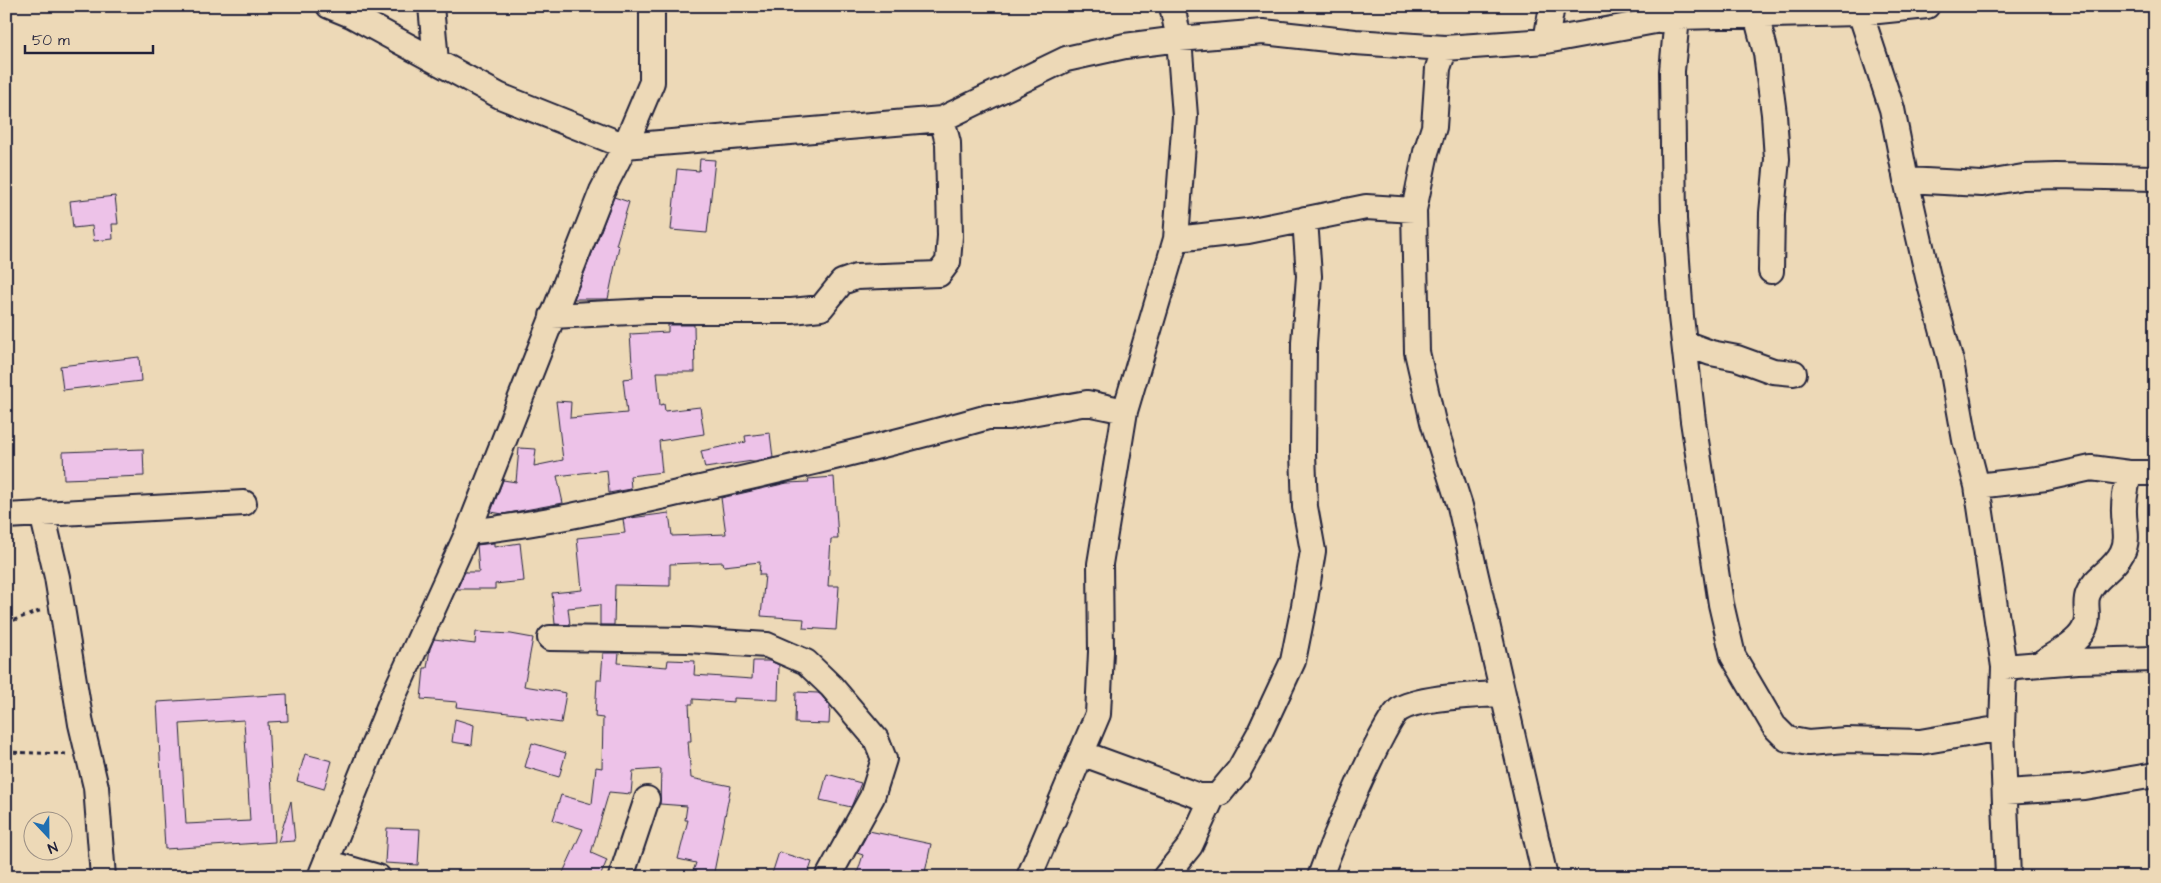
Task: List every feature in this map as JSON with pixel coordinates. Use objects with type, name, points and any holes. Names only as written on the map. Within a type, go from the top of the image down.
[{"type":"street","points":[[329,6],[500,96],[625,146],[942,119],[1066,59],[1125,46],[1180,39],[1263,32],[1355,42],[1445,48],[1546,41],[1676,17],[1756,15],[1795,10],[1927,6]]},
{"type":"street","points":[[431,6],[436,61]]},
{"type":"street","points":[[378,877],[323,869],[393,697],[468,532],[602,191],[625,146],[652,82],[652,6]]},
{"type":"street","points":[[1029,877],[1098,714],[1101,652],[1100,564],[1125,411],[1176,240],[1185,116],[1180,39],[1172,6]]},
{"type":"street","points":[[1546,41],[1552,6]]},
{"type":"street","points":[[1858,9],[1892,110],[1928,277],[1951,362],[1977,486],[1993,581],[2004,667],[2002,728],[2008,877]]},
{"type":"street","points":[[1756,15],[1766,53],[1774,114],[1777,159],[1772,213],[1771,271]]},
{"type":"street","points":[[1676,17],[1672,71],[1674,219],[1684,343],[1721,604],[1734,656],[1774,726],[1787,739],[1808,743],[1846,740],[1920,742],[2002,728]]},
{"type":"street","points":[[1445,48],[1438,68],[1434,127],[1426,152],[1414,210],[1417,352],[1433,422],[1460,506],[1545,877]]},
{"type":"street","points":[[552,316],[650,311],[802,310],[821,308],[842,282],[856,277],[939,274],[948,262],[950,236],[948,143],[942,119]]},
{"type":"street","points":[[1906,180],[1982,184],[2023,177],[2155,178]]},
{"type":"street","points":[[1176,240],[1248,232],[1366,207],[1414,210]]},
{"type":"street","points":[[1081,753],[1199,796],[1213,796],[1220,793],[1239,770],[1259,734],[1292,661],[1313,551],[1305,507],[1303,453],[1304,343],[1309,276],[1305,219]]},
{"type":"street","points":[[1684,343],[1711,354],[1737,358],[1773,371],[1794,373]]},
{"type":"street","points":[[468,532],[509,527],[742,479],[865,451],[988,417],[1009,417],[1087,403],[1125,411]]},
{"type":"street","points":[[1977,486],[2046,478],[2090,468],[2129,473],[2155,473]]},
{"type":"street","points":[[2040,664],[2076,640],[2083,632],[2086,623],[2087,595],[2095,581],[2114,567],[2123,552],[2126,543],[2124,508],[2129,473]]},
{"type":"street","points":[[6,516],[244,503]]},
{"type":"street","points":[[42,513],[96,787],[103,877]]},
{"type":"street","points":[[550,638],[688,640],[767,645],[806,662],[831,686],[876,739],[884,759],[872,797],[828,877]]},
{"type":"street","points":[[2004,667],[2155,659]]},
{"type":"street","points":[[1320,877],[1360,781],[1390,721],[1400,710],[1457,696],[1502,694]]},
{"type":"street","points":[[2006,792],[2084,787],[2155,775]]},
{"type":"street","points":[[1165,877],[1190,846],[1213,796]]},
{"type":"street","points":[[621,877],[646,799]]},
{"type":"path","points":[[6,623],[61,603]]},
{"type":"path","points":[[6,752],[88,754]]},
{"type":"building","points":[[700,159],[715,160],[707,233],[671,230],[677,169],[699,171]]},
{"type":"building","points":[[115,196],[118,224],[112,224],[113,239],[94,241],[92,226],[73,228],[70,201]]},
{"type":"building","points":[[614,197],[629,202],[616,245],[619,246],[608,299],[574,299]]},
{"type":"building","points":[[668,325],[694,325],[695,372],[657,372],[660,405],[664,404],[665,411],[700,407],[704,434],[659,441],[662,472],[630,476],[631,489],[609,493],[607,470],[557,476],[563,503],[503,514],[491,512],[503,480],[516,482],[519,448],[536,449],[534,466],[563,460],[556,401],[571,402],[570,418],[627,413],[623,379],[633,378],[630,334],[668,332]]},
{"type":"building","points":[[139,357],[141,381],[63,390],[60,366]]},
{"type":"building","points":[[770,433],[773,458],[705,468],[701,451],[746,442],[745,436]]},
{"type":"building","points":[[143,449],[144,476],[64,479],[63,452]]},
{"type":"building","points":[[834,477],[838,539],[831,539],[828,586],[839,586],[836,630],[803,628],[804,619],[761,616],[765,575],[759,575],[760,562],[724,566],[723,562],[670,564],[670,586],[615,585],[614,625],[600,625],[600,605],[568,608],[570,625],[555,624],[552,593],[582,590],[577,538],[625,533],[623,519],[669,513],[672,536],[726,534],[721,498],[787,483],[809,482],[808,479]]},
{"type":"building","points":[[494,543],[494,547],[520,543],[524,581],[495,584],[495,589],[457,589],[465,572],[479,572],[477,545]]},
{"type":"building","points":[[476,632],[511,634],[533,638],[524,686],[566,693],[561,723],[526,718],[526,715],[456,707],[457,702],[421,699],[424,668],[427,668],[430,649],[434,639],[475,644]]},
{"type":"building","points":[[603,653],[619,653],[618,663],[667,667],[668,660],[695,661],[694,675],[752,679],[753,661],[770,661],[779,665],[778,700],[734,698],[734,702],[693,699],[693,704],[689,704],[691,741],[688,741],[691,778],[731,786],[713,877],[691,877],[696,863],[678,859],[688,820],[685,820],[687,806],[660,804],[661,769],[633,771],[631,794],[609,792],[591,853],[607,860],[600,877],[561,877],[583,829],[553,820],[561,795],[592,804],[596,767],[602,768],[603,718],[595,717],[597,680],[601,680]]},
{"type":"building","points":[[796,692],[818,693],[821,695],[830,706],[829,724],[795,723]]},
{"type":"building","points":[[287,694],[288,721],[268,722],[275,842],[165,849],[157,702]],"holes":[[[244,720],[250,821],[186,824],[180,724]]]},
{"type":"building","points":[[455,719],[474,725],[472,745],[452,742]]},
{"type":"building","points":[[532,743],[566,753],[559,777],[525,767]]},
{"type":"building","points":[[305,754],[332,761],[324,789],[297,781]]},
{"type":"building","points":[[827,774],[861,783],[851,807],[820,800]]},
{"type":"building","points":[[291,801],[295,841],[278,842]]},
{"type":"building","points":[[387,828],[420,829],[418,865],[385,863]]},
{"type":"building","points":[[869,831],[931,844],[924,877],[856,877],[863,855],[857,853]]},
{"type":"building","points":[[779,852],[812,862],[807,877],[771,877]]}]
